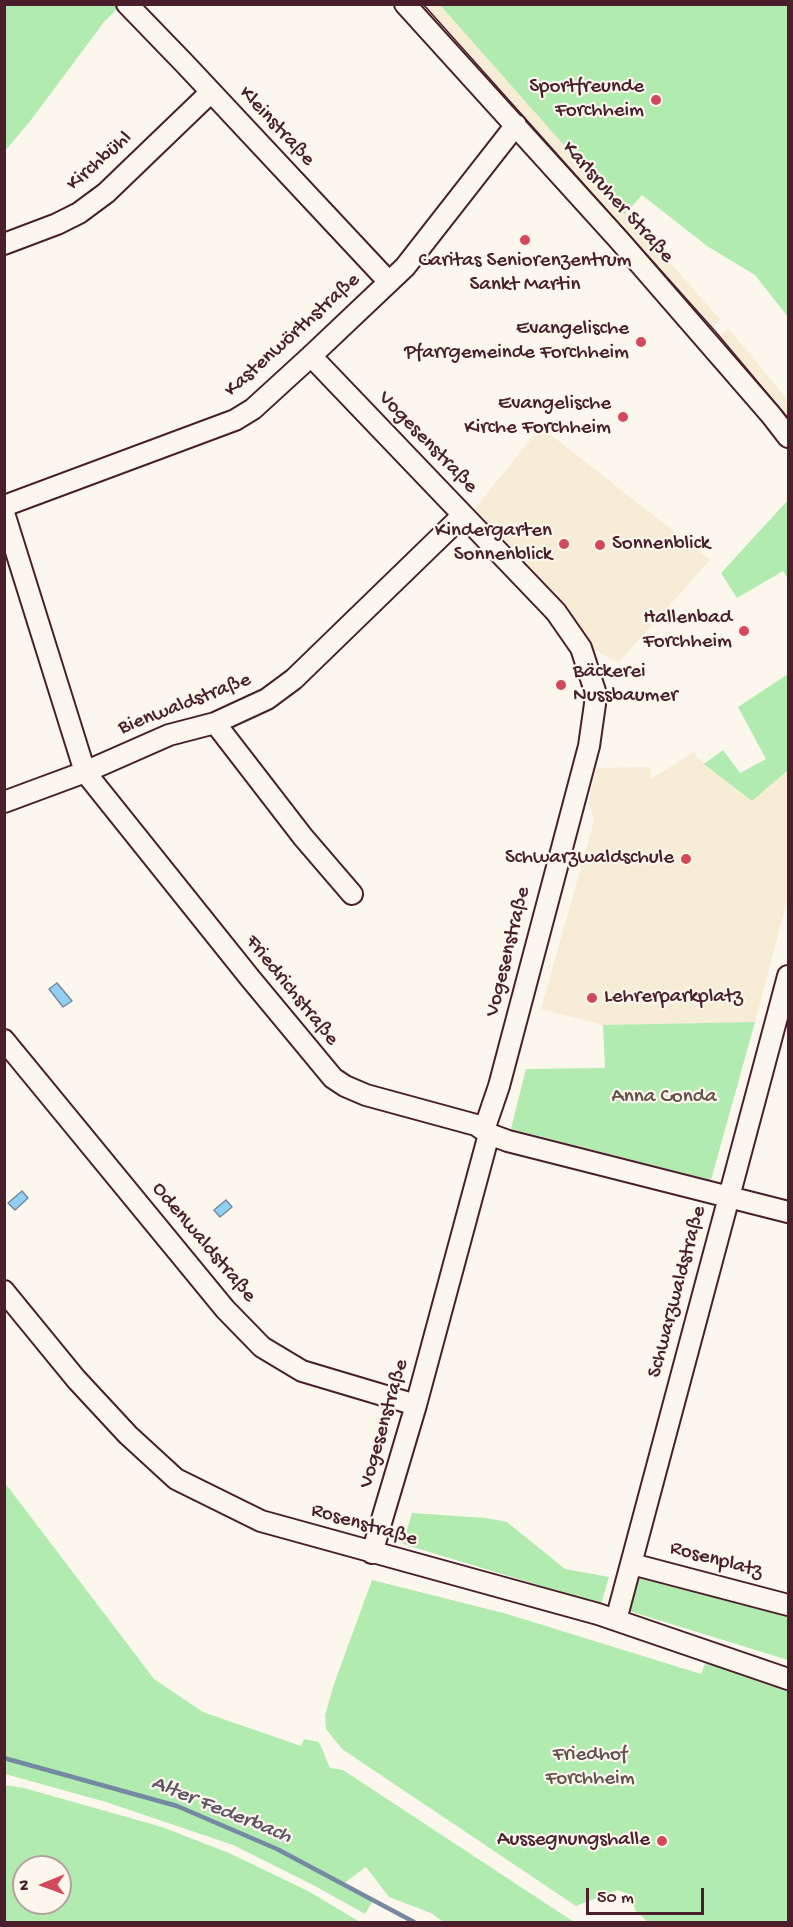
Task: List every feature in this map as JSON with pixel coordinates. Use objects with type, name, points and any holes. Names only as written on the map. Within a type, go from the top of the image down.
[{"type":"street","name":"Kleinstraße","points":[[127,4],[389,282]]},
{"type":"street","name":"Karlsruher Straße","points":[[405,4],[685,315],[789,437]]},
{"type":"street","name":"Kirchbühl","points":[[4,244],[57,224],[79,213],[97,200],[211,92]]},
{"type":"street","name":"Kastenwörthstraße","points":[[4,506],[235,420],[252,408],[405,267],[516,126]]},
{"type":"street","name":"Vogesenstraße","points":[[311,356],[556,612],[581,648],[595,697],[593,727],[585,762],[417,1405],[372,1553]]},
{"type":"street","name":"Friedrichstraße","points":[[4,513],[85,772],[333,1078],[366,1095],[476,1125],[508,1141],[789,1212]]},
{"type":"street","name":"Bienwaldstraße","points":[[4,802],[85,772],[169,735],[215,723],[267,699],[294,679],[463,515]]},
{"type":"street","points":[[215,723],[303,837],[352,894]]},
{"type":"street","name":"Schwarzwaldstraße","points":[[616,1620],[789,976]]},
{"type":"street","name":"Odenwaldstraße","points":[[4,1040],[225,1309],[262,1347],[302,1371],[417,1405]]},
{"type":"street","name":"Rosenstraße","points":[[4,1291],[76,1379],[128,1435],[176,1479],[261,1521],[616,1620],[789,1678]]},
{"type":"street","name":"Rosenplatz","points":[[632,1564],[788,1604]]},
{"type":"shaded area","points":[[417,5],[440,5],[721,320],[710,330]]},
{"type":"shaded area","points":[[728,328],[788,400],[788,423],[717,338]]},
{"type":"shaded area","name":"Sonnenblick","points":[[541,427],[710,560],[618,663],[592,648],[558,596],[474,509]]},
{"type":"shaded area","name":"Schwarzwaldschule","points":[[694,752],[697,757],[752,801],[788,770],[788,897],[755,1022],[603,1025],[541,1009],[594,821],[589,803],[596,768],[650,767],[651,779]]},
{"type":"green space","points":[[5,5],[117,5],[119,7],[104,22],[5,151]]},
{"type":"green space","name":"Sportfreunde Forchheim","points":[[440,5],[788,5],[788,317],[755,275],[707,246],[642,195],[625,214]]},
{"type":"green space","points":[[788,500],[788,579],[783,571],[737,598],[721,573]]},
{"type":"green space","points":[[788,674],[788,770],[752,801],[704,764],[723,750],[740,773],[766,759],[738,707]]},
{"type":"green space","name":"Anna Conda","points":[[755,1022],[711,1180],[511,1129],[526,1069],[605,1068],[603,1025]]},
{"type":"green space","points":[[5,1483],[154,1679],[203,1712],[301,1746],[304,1739],[319,1742],[330,1768],[343,1770],[574,1922],[443,1922],[431,1913],[389,1897],[366,1867],[343,1884],[374,1899],[365,1914],[233,1845],[106,1802],[5,1774]]},
{"type":"green space","points":[[412,1513],[486,1518],[507,1522],[565,1569],[609,1577],[601,1604],[403,1544]]},
{"type":"green space","points":[[641,1573],[788,1612],[788,1660],[629,1611]]},
{"type":"green space","name":"Friedhof Forchheim","points":[[372,1580],[507,1614],[701,1674],[706,1661],[788,1689],[788,1922],[648,1922],[635,1910],[631,1895],[617,1890],[576,1906],[342,1749],[326,1729],[325,1715]]},
{"type":"green space","points":[[5,1785],[24,1788],[162,1827],[229,1853],[308,1891],[360,1922],[5,1922]]},
{"type":"water","points":[[57,983],[72,1001],[63,1007],[49,989]]},
{"type":"water","points":[[22,1191],[28,1198],[15,1210],[8,1203]]},
{"type":"water","points":[[226,1200],[232,1207],[220,1217],[214,1210]]},
{"type":"waterway","name":"Alter Federbach","points":[[4,1758],[177,1806],[277,1849],[414,1922]]},
{"type":"tram line","points":[[423,4],[715,331],[788,418]]},
{"type":"place","name":"Sportfreunde Forchheim","points":[[656,100]]},
{"type":"place","name":"Caritas Seniorenzentrum Sankt Martin","points":[[525,240]]},
{"type":"place","name":"Evangelische Pfarrgemeinde Forchheim","points":[[641,342]]},
{"type":"place","name":"Evangelische Kirche Forchheim","points":[[623,417]]},
{"type":"place","name":"Kindergarten Sonnenblick","points":[[564,544]]},
{"type":"place","name":"Sonnenblick","points":[[600,545]]},
{"type":"place","name":"Hallenbad Forchheim","points":[[744,631]]},
{"type":"place","name":"Bäckerei Nussbaumer","points":[[561,685]]},
{"type":"place","name":"Schwarzwaldschule","points":[[686,859]]},
{"type":"place","name":"Lehrerparkplatz","points":[[592,998]]},
{"type":"place","name":"Aussegnungshalle","points":[[662,1841]]}]
